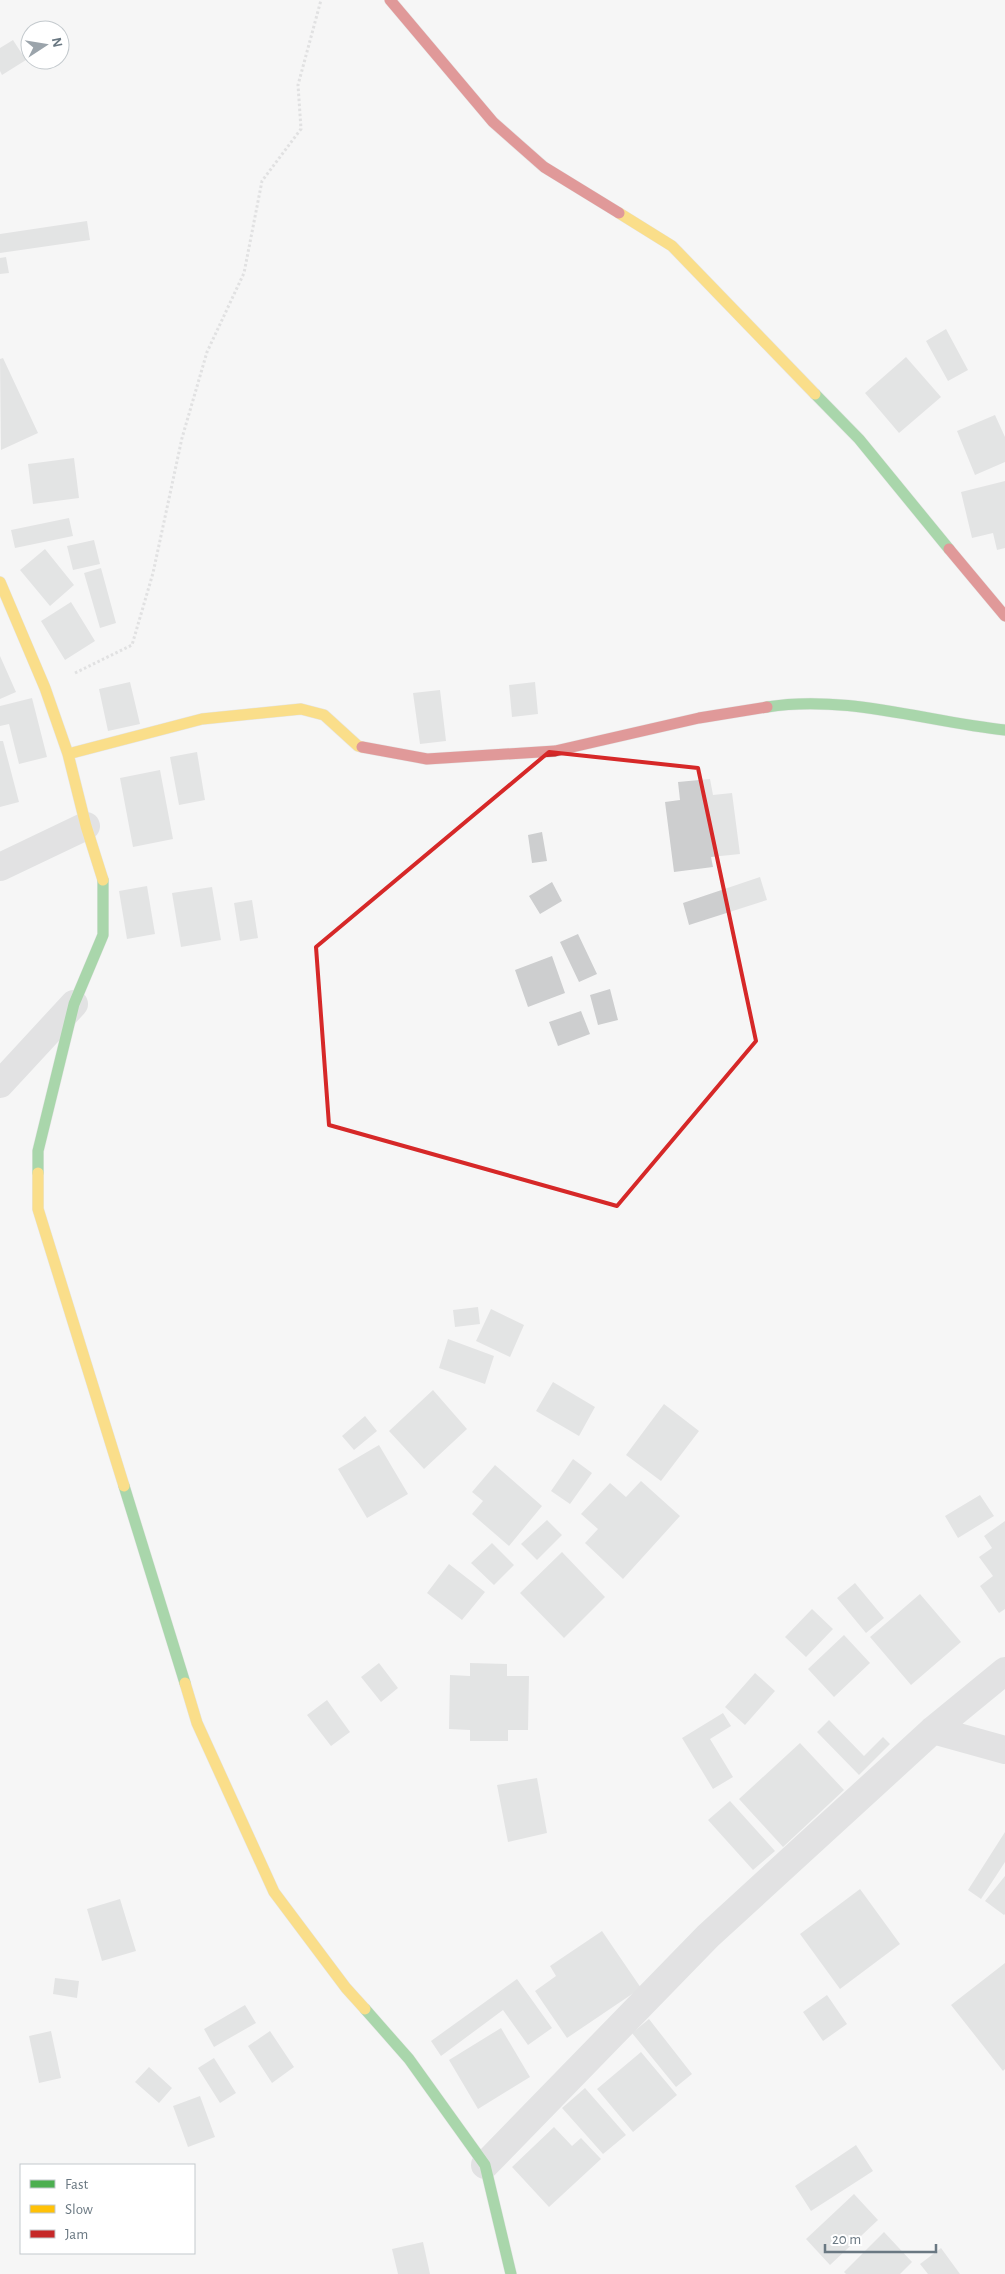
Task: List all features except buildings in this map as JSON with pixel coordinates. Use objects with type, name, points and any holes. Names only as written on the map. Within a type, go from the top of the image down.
[{"type":"street","points":[[390,0],[492,122],[544,167],[672,246],[859,439],[1005,616]]},
{"type":"street","points":[[0,582],[45,688],[68,754],[86,826],[104,882],[103,935],[74,1004],[38,1151],[38,1209],[197,1723],[274,1892],[346,1988],[410,2059],[485,2165],[511,2274]]},
{"type":"street","points":[[68,754],[202,719],[301,709],[324,715],[358,746],[427,759],[555,751],[699,718],[783,704],[860,706],[1005,730]]},
{"type":"street","points":[[0,866],[86,826]]},
{"type":"street","points":[[0,1084],[74,1004]]},
{"type":"street","points":[[485,2165],[708,1936],[933,1730],[1005,1671]]},
{"type":"street","points":[[933,1730],[1005,1750]]},
{"type":"path","points":[[45,688],[132,645],[153,573],[182,438],[207,352],[244,273],[262,181],[301,128],[298,85],[321,0]]},
{"type":"highlighted area","points":[[549,752],[698,768],[756,1041],[617,1206],[329,1125],[316,947]]},
{"type":"traffic: fast","points":[[815,394],[859,439],[949,549]]},
{"type":"traffic: fast","points":[[767,707],[796,704],[856,706],[1005,730]]},
{"type":"traffic: fast","points":[[38,1173],[38,1151],[74,1004],[103,935],[103,880]]},
{"type":"traffic: fast","points":[[124,1486],[185,1683]]},
{"type":"traffic: fast","points":[[365,2009],[409,2059],[485,2165],[511,2274]]},
{"type":"traffic: slow","points":[[619,213],[672,246],[815,394]]},
{"type":"traffic: slow","points":[[0,582],[45,688],[68,754],[86,826],[103,880]]},
{"type":"traffic: slow","points":[[68,754],[202,719],[301,709],[324,715],[358,746],[362,747]]},
{"type":"traffic: slow","points":[[38,1173],[38,1209],[124,1486]]},
{"type":"traffic: slow","points":[[185,1683],[197,1723],[274,1892],[346,1988],[365,2009]]},
{"type":"traffic: jam","points":[[390,0],[493,122],[544,167],[619,213]]},
{"type":"traffic: jam","points":[[949,549],[1005,616]]},
{"type":"traffic: jam","points":[[362,747],[427,759],[555,751],[699,718],[767,707]]}]
